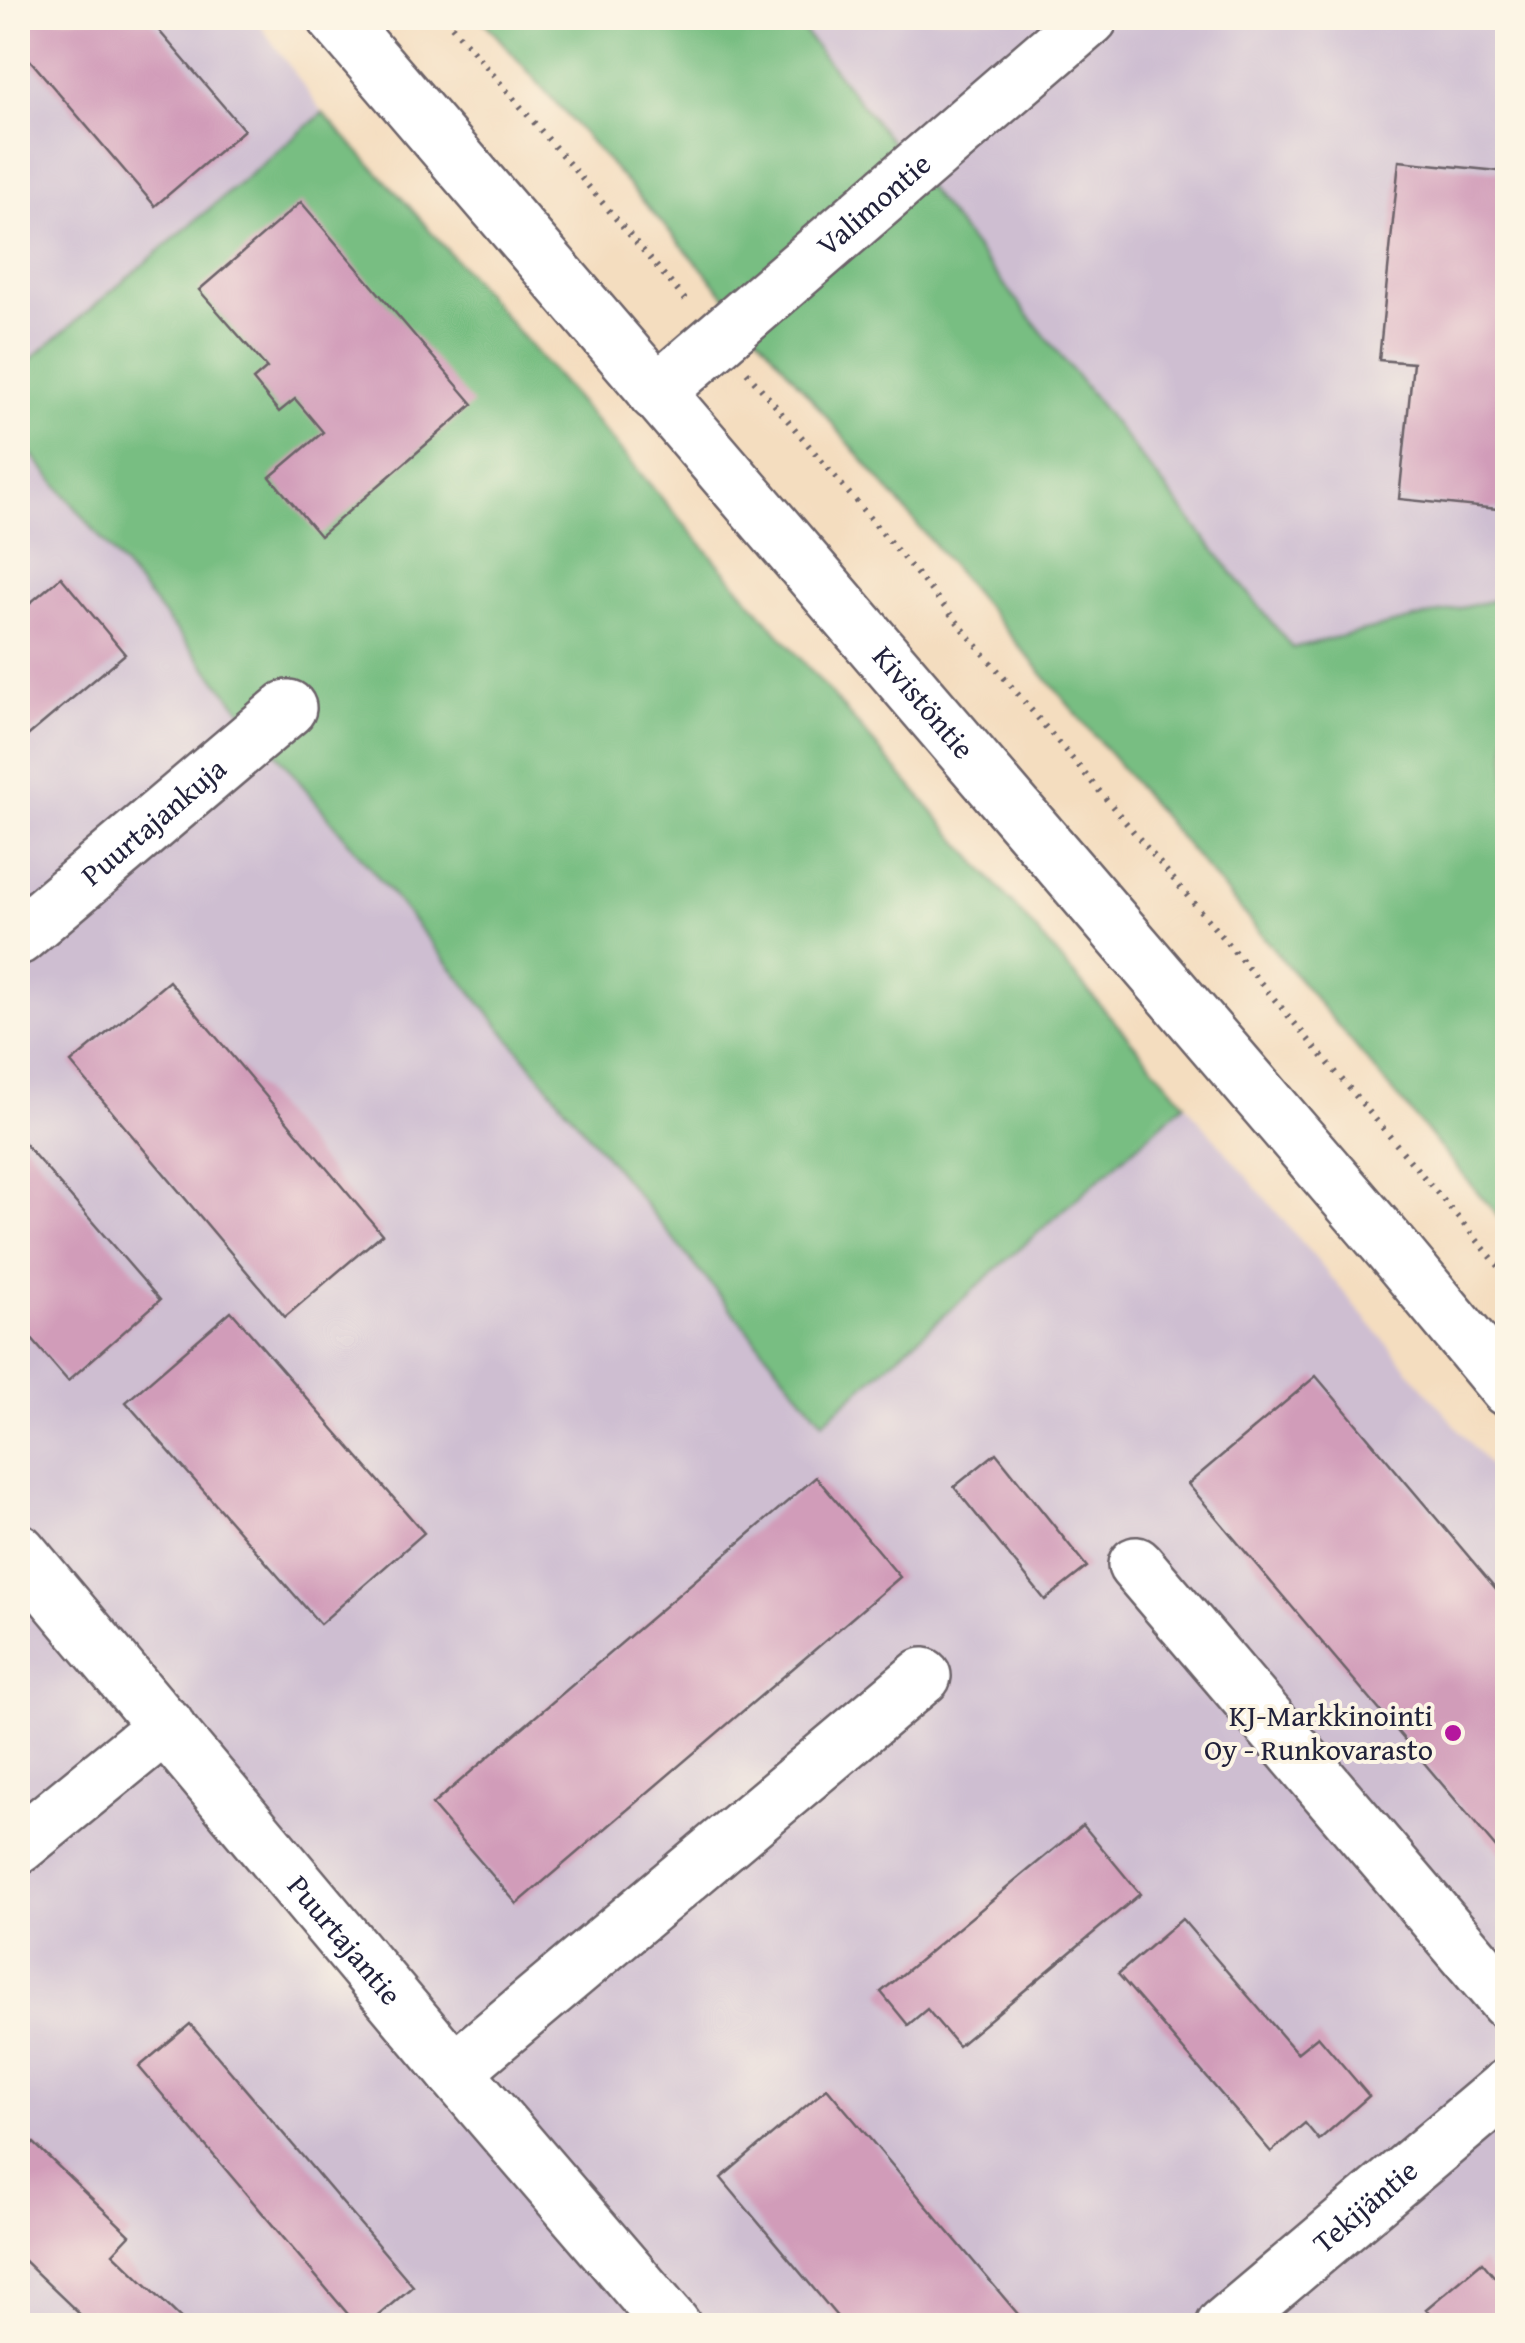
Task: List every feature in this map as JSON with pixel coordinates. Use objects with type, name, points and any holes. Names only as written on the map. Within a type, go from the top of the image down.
[{"type":"street","name":"Kivistöntie","points":[[336,18],[1379,1234],[1508,1390]]},
{"type":"street","name":"Valimontie","points":[[656,393],[1090,18]]},
{"type":"street","name":"Puurtajankuja","points":[[18,937],[288,708]]},
{"type":"street","name":"Puurtajantie","points":[[18,1551],[673,2326]]},
{"type":"street","points":[[1136,1565],[1508,2002]]},
{"type":"street","points":[[454,2071],[923,1676]]},
{"type":"street","points":[[18,1846],[166,1725]]},
{"type":"street","name":"Tekijäntie","points":[[1224,2326],[1508,2086]]},
{"type":"path","points":[[444,18],[718,337],[1508,1278]]},
{"type":"shaded area","points":[[18,18],[255,18],[323,113],[18,370]]},
{"type":"shaded area","points":[[793,18],[1507,18],[1507,597],[1292,648]]},
{"type":"shaded area","points":[[18,437],[823,1422],[1185,1103],[1507,1487],[1507,2325],[18,2325]]},
{"type":"green space","points":[[481,18],[793,18],[1292,648],[1507,597],[1507,1227],[700,266]]},
{"type":"green space","points":[[323,113],[409,206],[1185,1103],[823,1422],[18,437],[18,370]]},
{"type":"building","points":[[18,18],[148,18],[244,130],[155,206],[18,46]]},
{"type":"building","points":[[1399,161],[1508,172],[1508,510],[1399,499],[1413,363],[1379,360]]},
{"type":"building","points":[[301,202],[473,404],[320,536],[270,477],[323,432],[295,399],[279,412],[253,380],[267,368],[199,290]]},
{"type":"building","points":[[61,577],[125,654],[18,744],[18,613]]},
{"type":"building","points":[[169,981],[382,1234],[285,1317],[71,1063]]},
{"type":"building","points":[[18,1136],[160,1300],[68,1381],[18,1323]]},
{"type":"building","points":[[231,1311],[424,1533],[320,1624],[126,1402]]},
{"type":"building","name":"KJ-Markkinointi Oy - Runkovarasto","points":[[1316,1376],[1508,1603],[1508,1862],[1188,1484]]},
{"type":"building","points":[[996,1453],[1087,1567],[1045,1600],[954,1487]]},
{"type":"building","points":[[816,1477],[900,1577],[517,1904],[432,1805]]},
{"type":"building","points":[[1083,1825],[1140,1894],[958,2046],[927,2009],[908,2025],[881,1992]]},
{"type":"building","points":[[1182,1919],[1297,2053],[1318,2036],[1369,2096],[1319,2140],[1305,2123],[1271,2152],[1118,1974]]},
{"type":"building","points":[[190,2024],[413,2286],[366,2326],[358,2326],[139,2067]]},
{"type":"building","points":[[827,2088],[1028,2326],[845,2326],[721,2178]]},
{"type":"building","points":[[34,2143],[130,2235],[113,2253],[189,2326],[92,2326],[18,2255],[18,2160]]},
{"type":"building","points":[[1482,2262],[1508,2293],[1508,2326],[1441,2326],[1426,2309]]},
{"type":"place","name":"KJ-Markkinointi Oy - Runkovarasto","points":[[1453,1733]]}]
